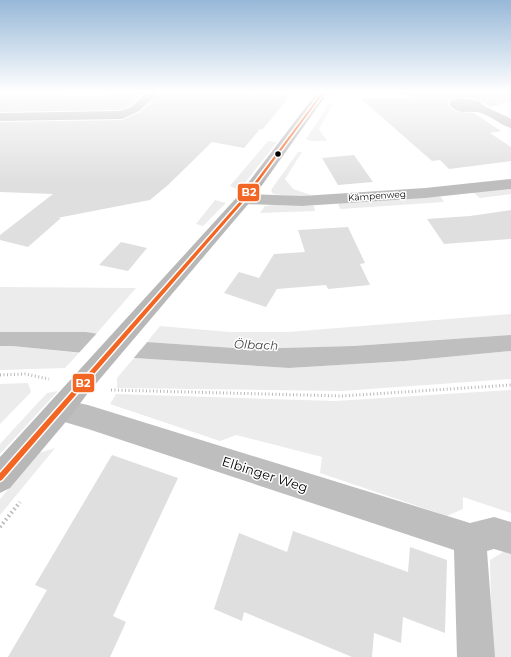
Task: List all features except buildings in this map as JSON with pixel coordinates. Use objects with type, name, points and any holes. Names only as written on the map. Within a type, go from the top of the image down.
[{"type":"street","points":[[0,478],[244,199],[301,122]]},
{"type":"street","name":"Kämpenweg","points":[[244,199],[302,201],[425,193],[511,184]]},
{"type":"street","name":"Elbinger Weg","points":[[60,410],[88,417],[470,540]]},
{"type":"street","points":[[476,657],[470,540],[494,533],[511,538]]},
{"type":"path","points":[[0,375],[26,374],[85,379],[120,391],[342,396],[511,385]]},
{"type":"shaded area","points":[[317,122],[323,122],[319,129],[327,141],[311,141],[306,139]]},
{"type":"shaded area","points":[[268,141],[277,142],[244,184],[237,189],[230,186]]},
{"type":"shaded area","points":[[298,152],[302,152],[285,179],[293,189],[311,195],[299,197],[273,194],[271,190]]},
{"type":"shaded area","points":[[511,187],[511,194],[480,198],[473,192]]},
{"type":"shaded area","points":[[434,196],[441,197],[444,202],[341,209],[338,205],[341,202]]},
{"type":"shaded area","points":[[215,200],[226,203],[203,226],[196,224]]},
{"type":"shaded area","points":[[265,206],[314,206],[315,211],[260,213]]},
{"type":"shaded area","points":[[0,287],[136,288],[96,334],[58,332],[0,332]]},
{"type":"shaded area","points":[[511,314],[511,335],[353,346],[249,349],[147,342],[160,326],[229,332],[288,332]]},
{"type":"shaded area","points":[[0,332],[86,332],[147,342],[249,349],[353,346],[511,335],[511,351],[405,361],[289,368],[134,358],[0,346]]},
{"type":"shaded area","points":[[0,346],[79,353],[65,368],[0,370]]},
{"type":"shaded area","points":[[511,351],[511,379],[342,391],[117,388],[117,378],[134,358],[289,368],[405,361]]},
{"type":"shaded area","points":[[28,383],[31,392],[0,424],[0,384]]},
{"type":"shaded area","points":[[511,390],[511,513],[463,497],[463,509],[447,516],[320,473],[322,457],[236,435],[220,441],[110,404],[116,394],[335,401]]},
{"type":"shaded area","points":[[58,391],[0,454],[0,444],[47,393]]},
{"type":"shaded area","points":[[55,448],[0,515],[0,499],[39,453]]},
{"type":"shaded area","points":[[508,549],[511,550],[511,657],[492,657],[490,560]]},
{"type":"pier","points":[[98,332],[149,340],[132,360],[77,355]]},
{"type":"transit line","name":"B2","points":[[0,478],[244,199],[301,122]]},
{"type":"water label","name":"Ölbach","points":[[256,345]]}]
